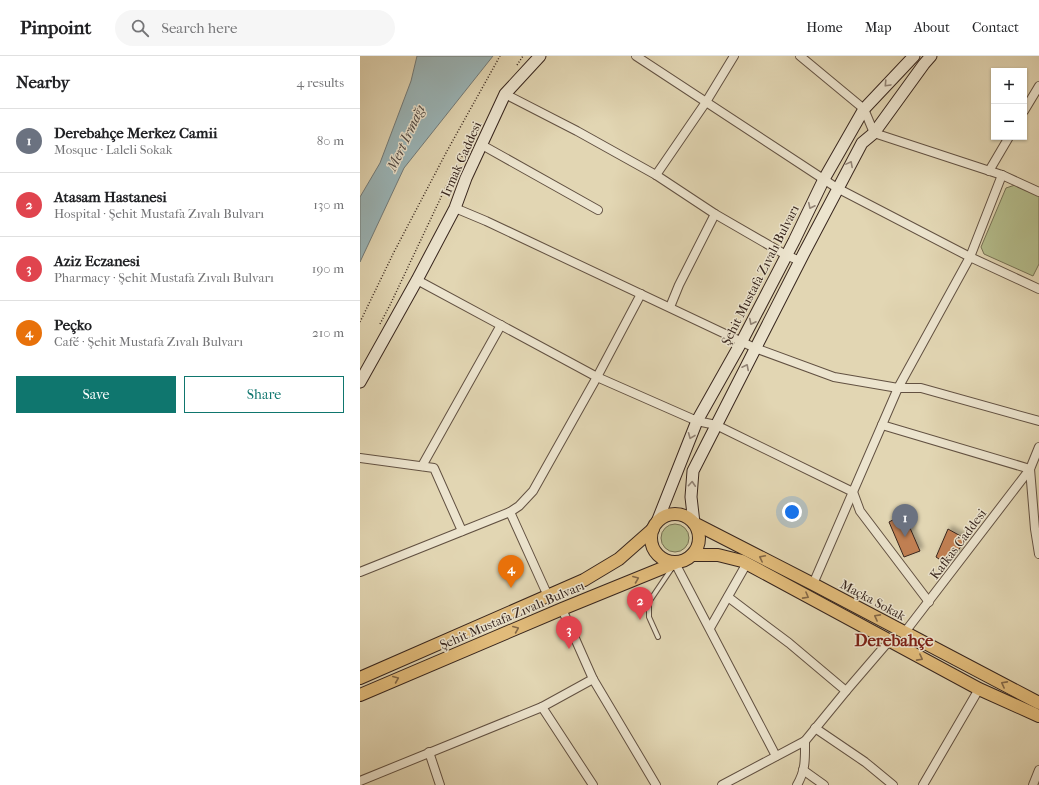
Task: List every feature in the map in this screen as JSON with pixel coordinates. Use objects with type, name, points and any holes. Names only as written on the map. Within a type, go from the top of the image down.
[{"type":"main road","name":"Irmak Caddesi","points":[[360,382],[455,208],[466,178],[476,143],[506,94],[540,56]]},
{"type":"main road","name":"Şehit Mustafa Zıvalı Bulvarı","points":[[360,678],[584,580],[619,559],[655,525],[697,421],[742,341],[824,180],[864,109],[914,56]]},
{"type":"main road","points":[[694,523],[680,514],[672,514],[664,517],[655,525],[651,537],[651,545],[660,558],[667,562],[682,562],[697,550],[699,536],[694,523],[691,498],[693,471],[837,188],[862,143],[874,133],[931,56]]},
{"type":"main road","name":"Maçka Sokak","points":[[694,523],[906,632],[1039,703]]},
{"type":"main road","points":[[692,555],[718,555],[747,563],[979,689],[1039,716]]},
{"type":"main road","name":"Şehit Mustafa Zıvalı Bulvarı","points":[[360,695],[562,609],[675,563]]},
{"type":"street","points":[[636,56],[837,188],[970,257],[1039,289]]},
{"type":"street","points":[[656,175],[706,102],[734,56]]},
{"type":"street","points":[[800,56],[864,109],[874,133],[1002,175],[1039,192]]},
{"type":"street","points":[[1027,108],[1036,97],[1039,86]]},
{"type":"street","points":[[506,94],[656,175],[715,214],[786,255],[800,261]]},
{"type":"street","points":[[988,171],[1007,140]]},
{"type":"street","points":[[476,143],[598,210]]},
{"type":"street","points":[[813,584],[898,388],[970,257],[1002,175]]},
{"type":"street","points":[[455,208],[486,221],[755,348],[834,377],[898,388],[921,388],[1039,421]]},
{"type":"street","points":[[670,307],[679,285],[715,214]]},
{"type":"street","points":[[417,280],[597,377],[697,421],[716,425],[853,492],[860,511],[929,602]]},
{"type":"street","points":[[360,572],[510,512],[519,506],[533,491],[597,377],[641,294]]},
{"type":"street","points":[[422,466],[501,325]]},
{"type":"street","points":[[882,425],[1034,465]]},
{"type":"street","points":[[1039,447],[1034,465],[1036,506],[1035,529],[1039,554]]},
{"type":"street","points":[[360,458],[434,468],[462,531]]},
{"type":"street","name":"Kafkas Caddesi","points":[[906,632],[1034,465]]},
{"type":"street","points":[[510,512],[548,596]]},
{"type":"street","points":[[675,563],[776,756]]},
{"type":"street","points":[[710,628],[747,563]]},
{"type":"street","points":[[728,597],[789,643],[846,691]]},
{"type":"street","points":[[562,609],[593,679],[656,785]]},
{"type":"street","points":[[722,785],[805,741],[889,641]]},
{"type":"street","points":[[360,781],[542,707],[593,679]]},
{"type":"street","points":[[923,785],[979,689]]},
{"type":"street","points":[[542,707],[590,784]]},
{"type":"street","points":[[815,728],[865,762],[894,785]]},
{"type":"street","points":[[797,785],[802,777],[806,761],[805,741]]},
{"type":"street","points":[[429,752],[440,785]]},
{"type":"street","points":[[803,770],[824,785]]},
{"type":"street","points":[[1033,785],[1039,770]]},
{"type":"lane","points":[[658,637],[649,617],[649,602],[675,563]]},
{"type":"path","points":[[360,322],[446,151],[500,56]]},
{"type":"path","points":[[515,69],[523,56]]},
{"type":"path","points":[[377,329],[391,303],[452,174],[476,143]]},
{"type":"green space","points":[[1015,185],[1039,196],[1039,264],[1033,276],[984,254],[981,247],[1006,188]]},
{"type":"green space","points":[[675,524],[685,528],[689,538],[685,548],[675,552],[665,548],[661,538],[665,528]]},
{"type":"water","name":"Mert Irmağı","points":[[417,56],[493,56],[404,168],[360,262],[360,197],[380,163],[411,81]]},
{"type":"building","points":[[904,514],[920,551],[904,557],[889,522]]},
{"type":"building","points":[[948,529],[966,539],[948,565],[936,557]]},
{"type":"place","name":"Derebahçe Merkez Camii","points":[[905,537]]},
{"type":"place","name":"Peçko","points":[[511,588]]},
{"type":"place","name":"Atasam Hastanesi","points":[[640,620]]},
{"type":"place","name":"Aziz Eczanesi","points":[[569,649]]},
{"type":"district","name":"Derebahçe","points":[[894,640]]}]
